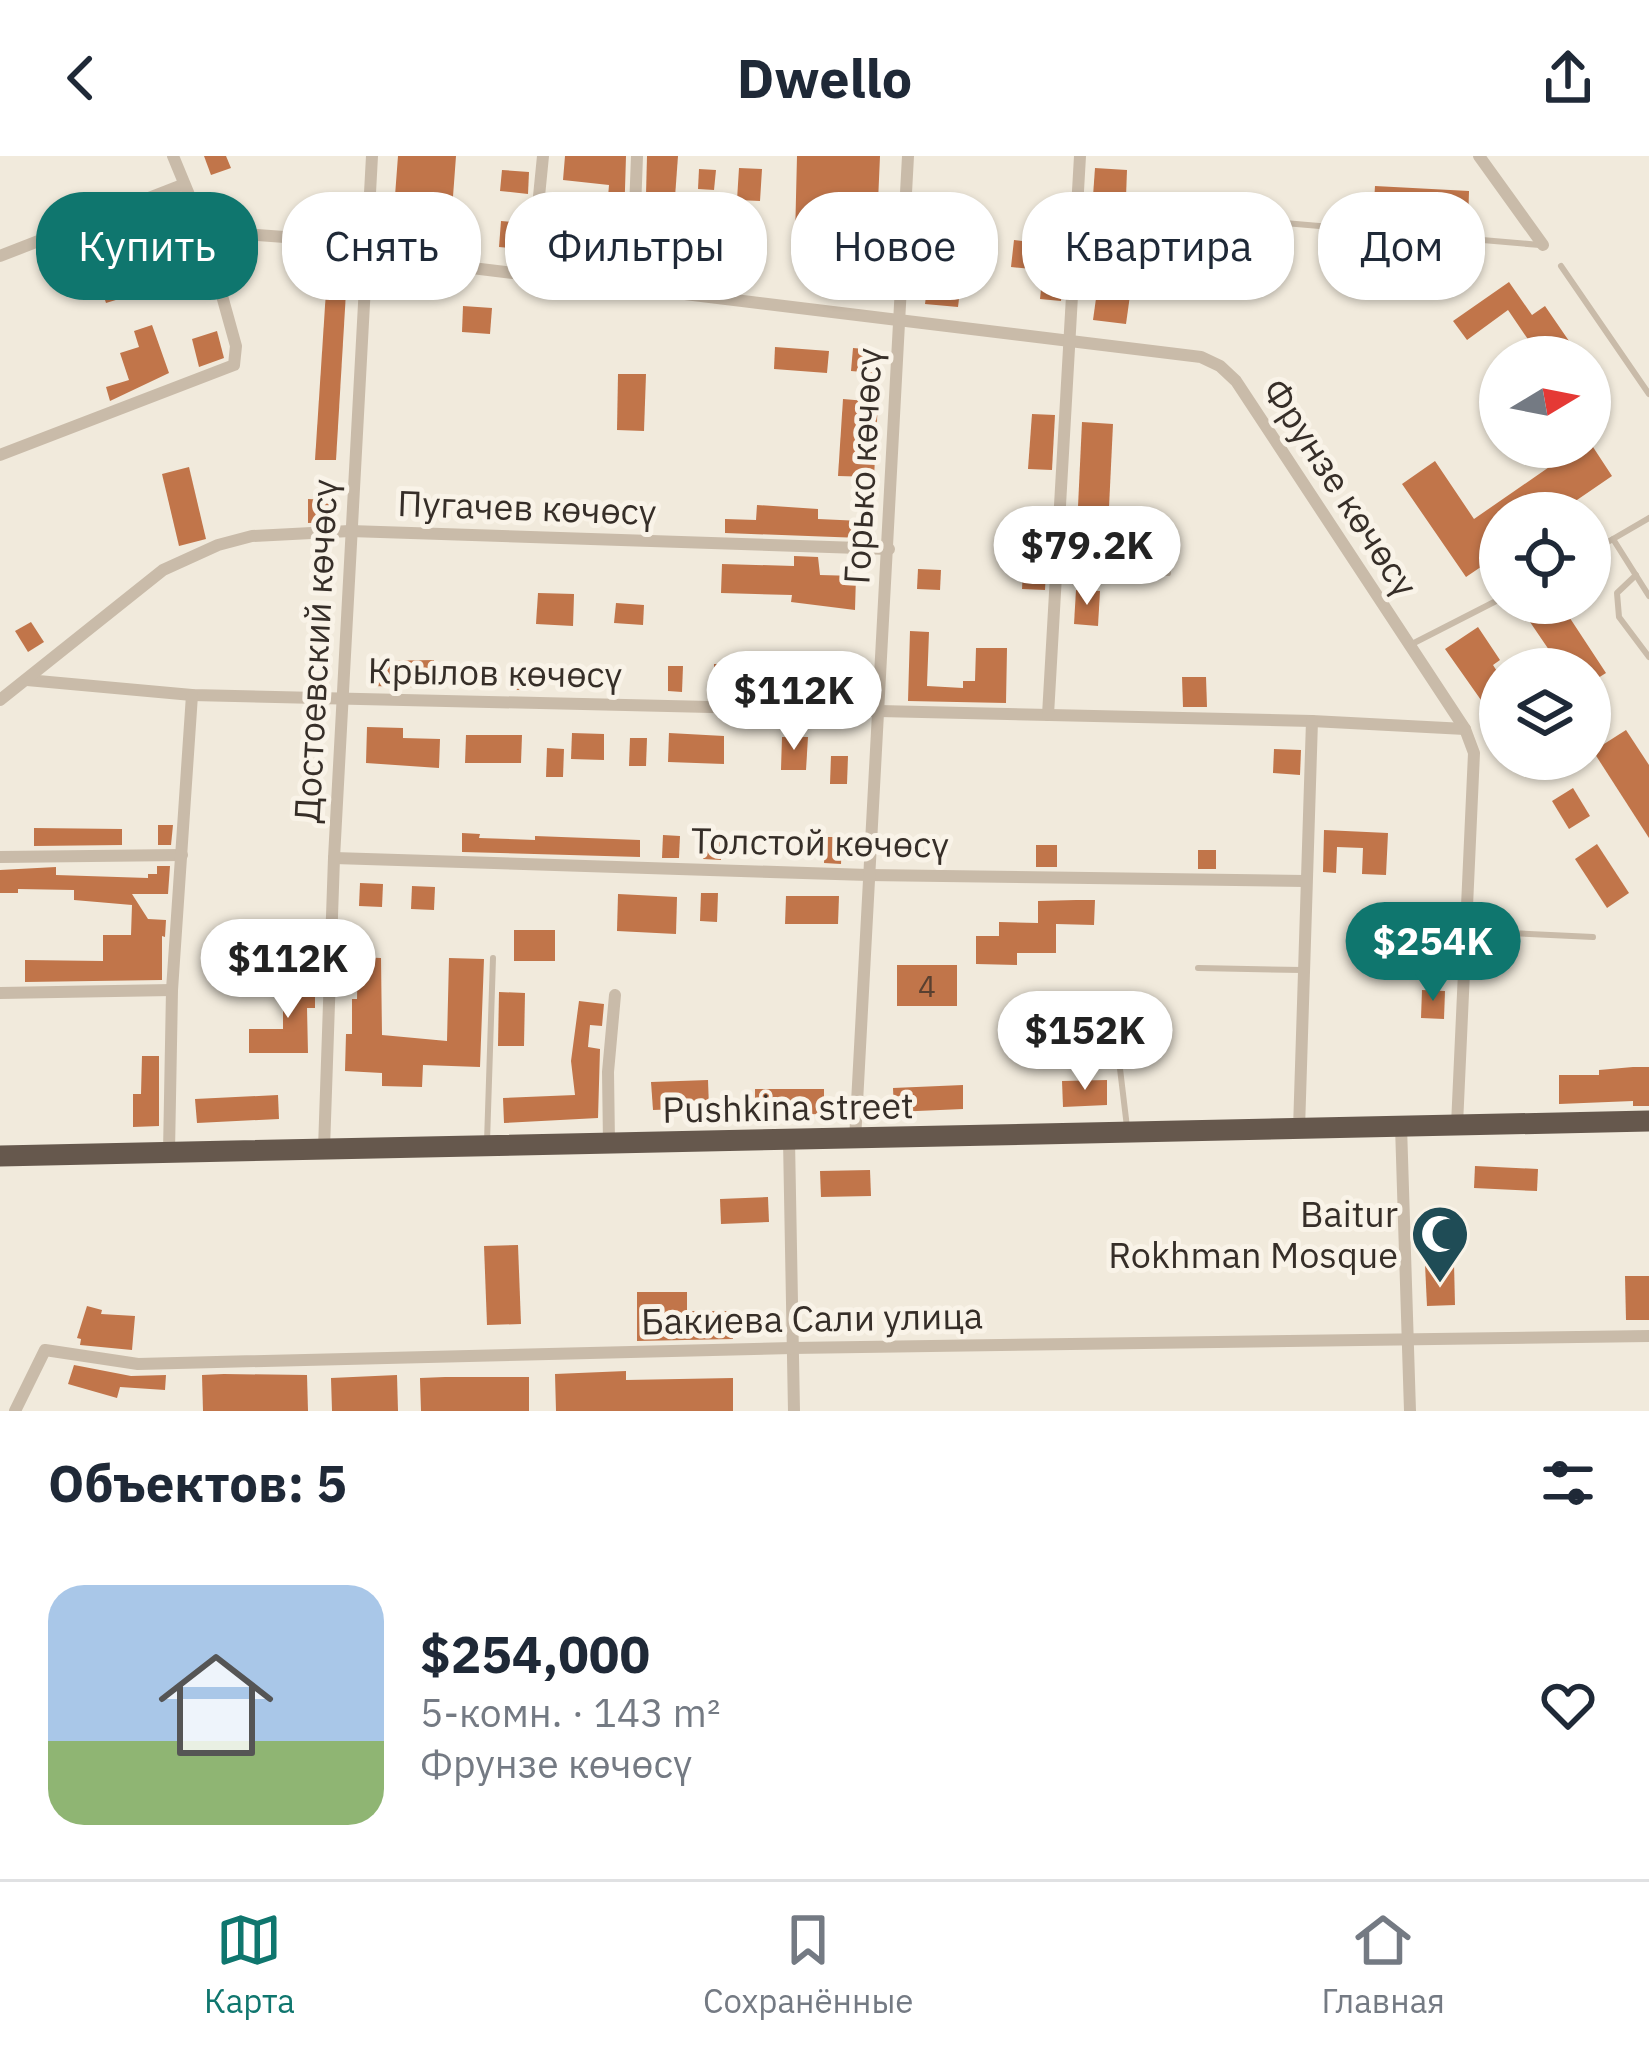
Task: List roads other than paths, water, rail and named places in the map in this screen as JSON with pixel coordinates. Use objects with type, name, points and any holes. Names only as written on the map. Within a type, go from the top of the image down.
[{"type":"highway","name":"Pushkina street","points":[[0,1156],[1649,1121]]},
{"type":"street","points":[[173,156],[185,192]]},
{"type":"street","name":"Достоевский көчөсү","points":[[371,192],[373,156]]},
{"type":"street","points":[[539,192],[542,156]]},
{"type":"street","points":[[636,192],[637,156]]},
{"type":"street","name":"Горько көчөсү","points":[[855,1139],[908,156]]},
{"type":"street","points":[[1078,192],[1080,156]]},
{"type":"street","points":[[1480,156],[1543,245]]},
{"type":"street","points":[[0,256],[182,185]]},
{"type":"street","points":[[0,455],[234,365],[236,346],[223,300]]},
{"type":"street","name":"Достоевский көчөсү","points":[[324,1149],[334,858],[366,300]]},
{"type":"street","name":"Фрунзе көчөсү","points":[[727,300],[1201,357],[1236,381],[1466,730],[1474,753],[1457,1125]]},
{"type":"street","points":[[1048,715],[1072,300]]},
{"type":"street","name":"Пугачев көчөсү","points":[[0,700],[163,570],[218,545],[252,536],[350,532],[889,549]]},
{"type":"street","name":"Крылов көчөсү","points":[[27,680],[192,695],[878,710],[1466,730]]},
{"type":"street","points":[[169,1152],[172,990],[192,695]]},
{"type":"street","points":[[1299,1129],[1312,722]]},
{"type":"street","points":[[0,857],[182,855]]},
{"type":"street","name":"Толстой көчөсү","points":[[334,858],[868,874],[1304,880]]},
{"type":"street","points":[[0,993],[172,990]]},
{"type":"street","points":[[609,1143],[608,1072],[615,995]]},
{"type":"street","points":[[1401,1126],[1410,1411]]},
{"type":"street","points":[[789,1140],[794,1411]]},
{"type":"street","name":"Бакиева Сали улица","points":[[15,1411],[45,1351],[138,1364],[792,1348],[1649,1336]]},
{"type":"lane","points":[[1294,224],[1543,245]]},
{"type":"lane","points":[[1561,266],[1649,394]]},
{"type":"lane","points":[[1649,518],[1613,539],[1649,596]]},
{"type":"lane","points":[[1056,568],[1168,573]]},
{"type":"lane","points":[[1636,575],[1617,593],[1619,617],[1649,657]]},
{"type":"lane","points":[[1408,646],[1479,610]]},
{"type":"lane","points":[[1466,931],[1593,937]]},
{"type":"lane","points":[[487,1145],[493,958]]},
{"type":"lane","points":[[1198,968],[1302,970]]},
{"type":"lane","points":[[1112,1002],[1127,1131]]},
{"type":"place","name":"Baitur Rokhman Mosque","points":[[1440,1285]]}]
